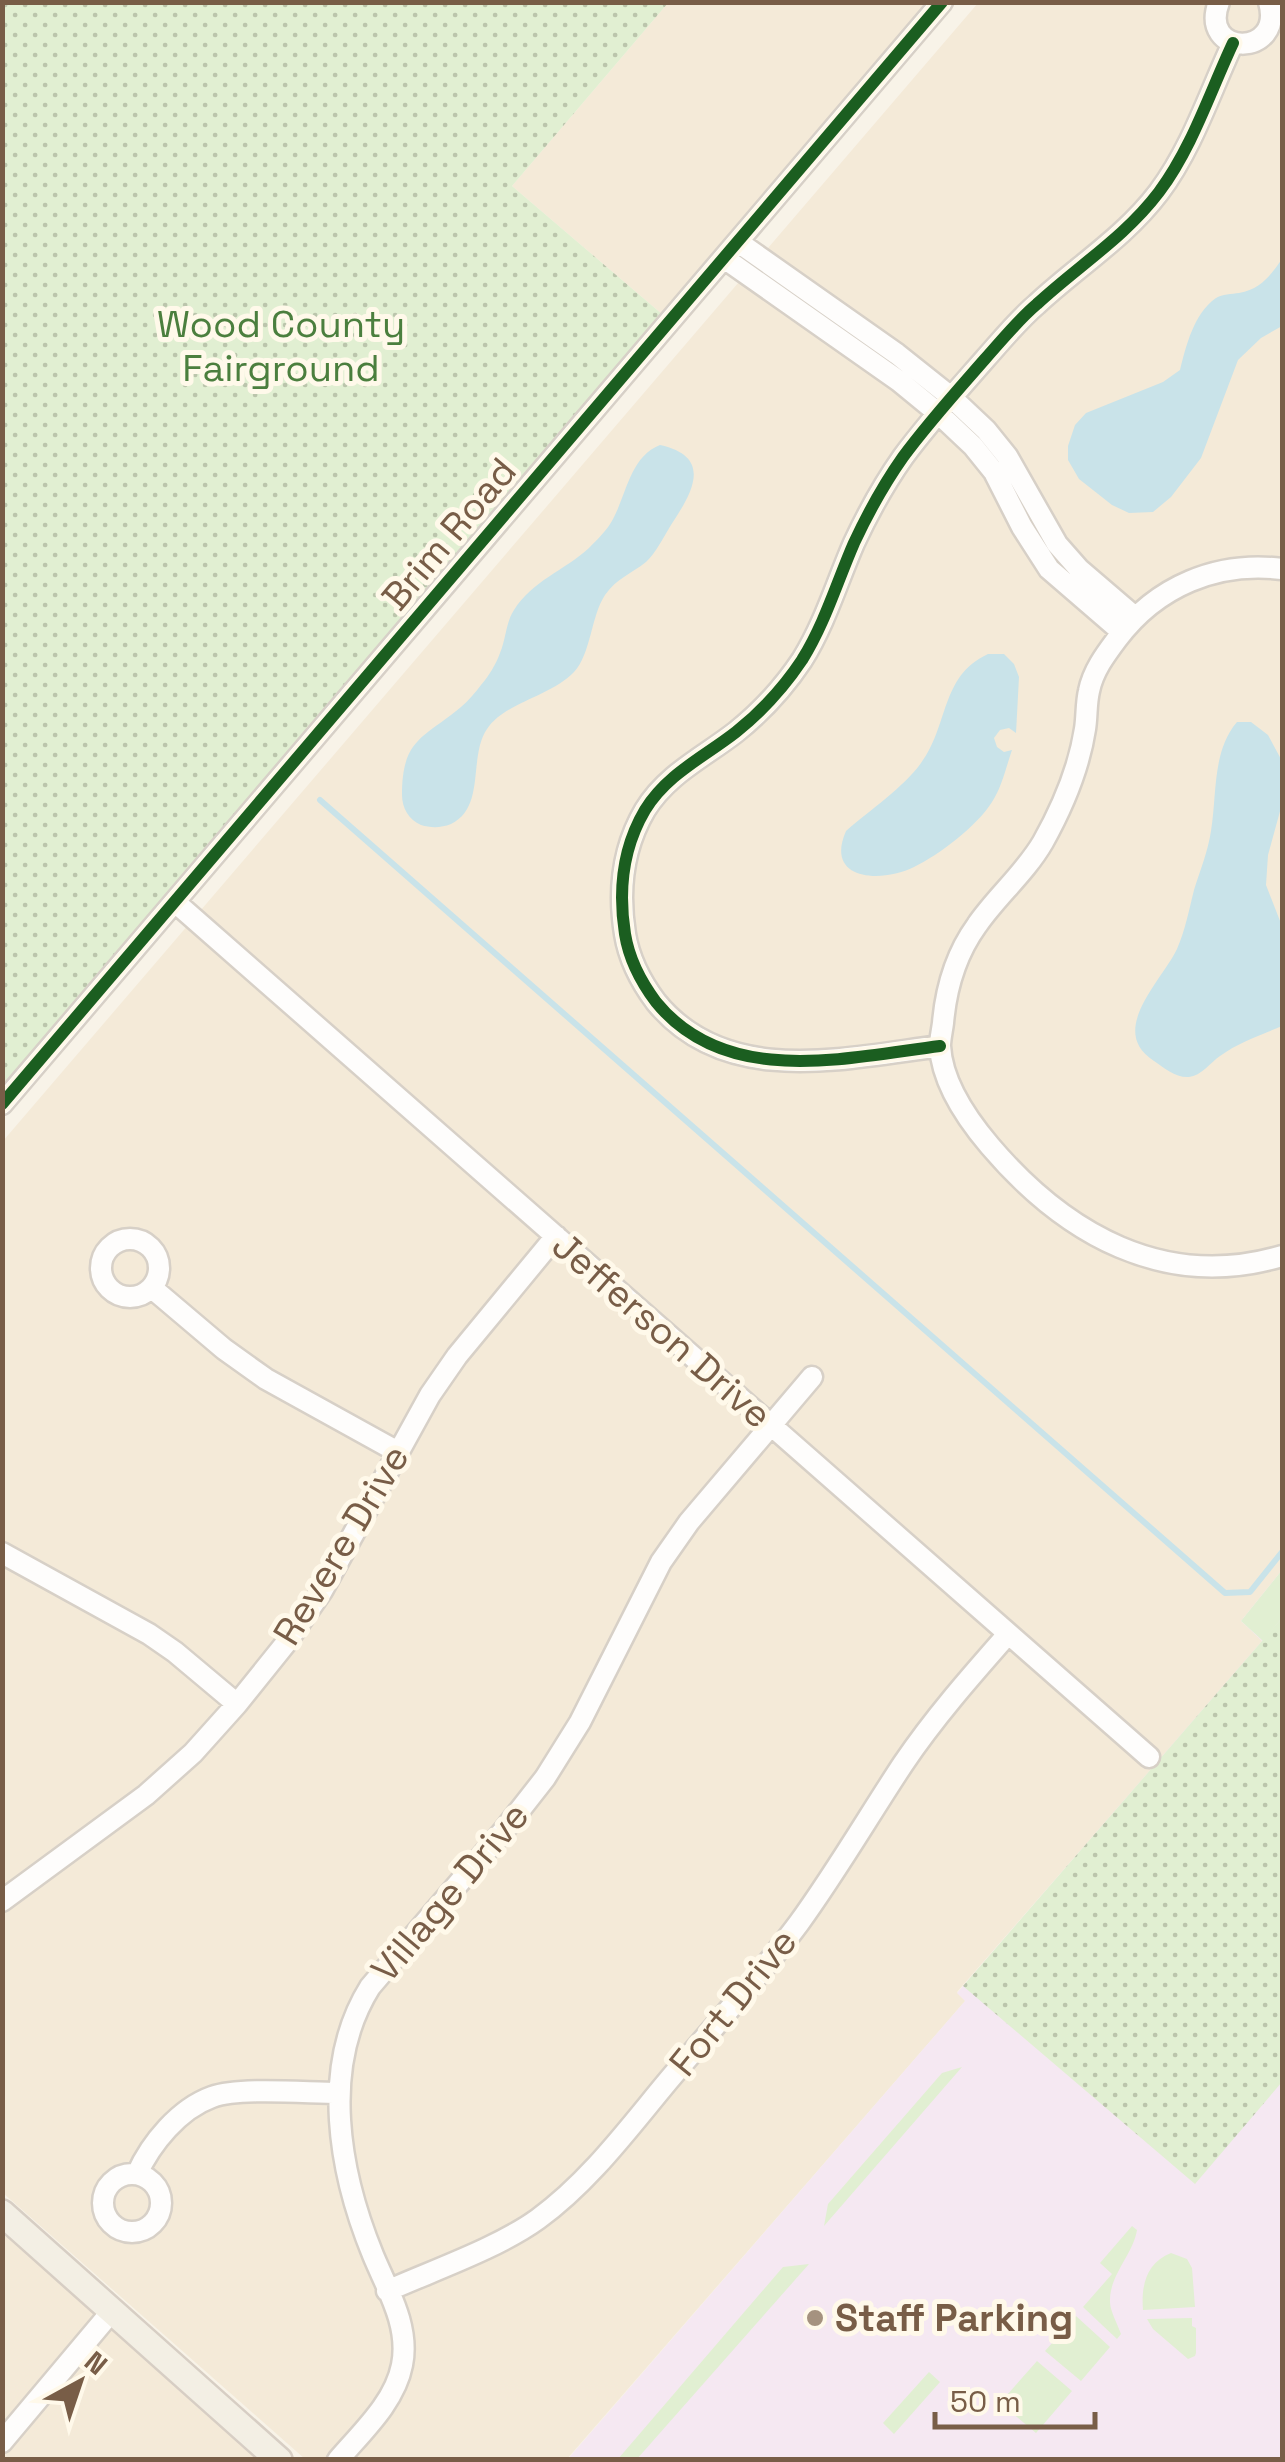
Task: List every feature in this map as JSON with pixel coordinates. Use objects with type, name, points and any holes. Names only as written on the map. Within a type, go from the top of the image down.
[{"type":"main road","points":[[2,2213],[279,2460]]},
{"type":"street","name":"Brim Road","points":[[2,1104],[942,2]]},
{"type":"street","points":[[1218,2],[1218,30],[1232,43],[1251,44],[1266,35],[1273,18],[1269,2]]},
{"type":"street","points":[[940,1046],[817,1062],[784,1062],[720,1048],[678,1024],[646,989],[627,944],[620,886],[630,840],[663,786],[736,732],[783,686],[818,630],[875,500],[945,405],[1029,312],[1102,251],[1159,192],[1178,164],[1232,43]]},
{"type":"street","points":[[731,250],[899,380],[986,430],[1008,456],[1057,544],[1129,624]]},
{"type":"street","points":[[1282,569],[1261,566],[1213,572],[1169,591],[1129,624],[1101,660],[1089,692],[1085,731],[1069,787],[1042,844],[976,925],[956,963],[946,994],[940,1046],[948,1079],[973,1127],[1034,1194],[1086,1232],[1146,1257],[1177,1264],[1242,1265],[1282,1256]]},
{"type":"street","name":"Jefferson Drive","points":[[175,902],[1149,1757]]},
{"type":"street","name":"Revere Drive","points":[[2,1901],[146,1795],[193,1753],[237,1704],[322,1591],[430,1395],[457,1356],[556,1236]]},
{"type":"street","points":[[152,1288],[224,1349],[266,1378],[398,1452]]},
{"type":"street","name":"Village Drive","points":[[338,2460],[396,2385],[404,2350],[400,2321],[349,2184],[338,2093],[357,2007],[545,1778],[580,1722],[662,1562],[688,1522],[812,1377]]},
{"type":"street","points":[[2,1553],[149,1634],[237,1704]]},
{"type":"street","name":"Fort Drive","points":[[387,2290],[534,2222],[617,2142],[799,1923],[931,1726],[1008,1634]]},
{"type":"street","points":[[138,2174],[145,2156],[182,2114],[212,2097],[238,2092],[338,2093]]},
{"type":"street","points":[[2,2442],[112,2311]]},
{"type":"shaded area","points":[[668,3],[942,3],[670,321],[512,186]]},
{"type":"shaded area","points":[[978,3],[1282,3],[1282,1570],[1241,1621],[1263,1641],[957,1992],[966,2000],[567,2459],[305,2459],[3,2193],[3,1141]]},
{"type":"shaded area","points":[[1282,1570],[1282,2459],[567,2460],[965,2001],[957,1993],[1262,1641],[1241,1621]]},
{"type":"shaded area","points":[[2,2213],[283,2459],[3,2459]]},
{"type":"green space","name":"Wood County Fairground","points":[[3,3],[668,3],[512,186],[670,321],[3,1104]]},
{"type":"green space","points":[[1282,1570],[1282,1618],[1263,1641],[1241,1621]]},
{"type":"green space","points":[[1282,1618],[1282,2082],[1195,2184],[963,1986]]},
{"type":"green space","points":[[962,2067],[824,2226],[828,2204],[942,2073]]},
{"type":"green space","points":[[1132,2226],[1137,2230],[1135,2239],[1111,2292],[1111,2310],[1121,2334],[1117,2339],[1083,2307],[1112,2274],[1100,2263]]},
{"type":"green space","points":[[1171,2253],[1187,2259],[1192,2268],[1195,2307],[1143,2310],[1147,2276],[1156,2263]]},
{"type":"green space","points":[[809,2264],[637,2459],[618,2459],[783,2267]]},
{"type":"green space","points":[[1076,2316],[1110,2347],[1081,2381],[1045,2351]]},
{"type":"green space","points":[[1192,2318],[1196,2353],[1188,2359],[1147,2319]]},
{"type":"green space","points":[[1037,2361],[1072,2391],[1036,2433],[1000,2403]]},
{"type":"green space","points":[[929,2372],[940,2382],[894,2434],[883,2423]]},
{"type":"water","points":[[1282,259],[1282,326],[1261,338],[1238,360],[1201,458],[1171,497],[1153,512],[1129,513],[1079,479],[1068,460],[1068,446],[1075,425],[1086,413],[1163,382],[1180,370],[1192,331],[1208,304],[1218,297],[1259,285]]},
{"type":"water","points":[[660,445],[687,458],[694,478],[686,501],[656,549],[605,595],[574,672],[553,688],[505,712],[487,729],[478,753],[473,794],[462,816],[440,827],[417,823],[402,800],[403,776],[411,750],[476,691],[496,661],[511,615],[521,600],[580,556],[602,534],[613,519],[636,467]]},
{"type":"water","points":[[988,654],[1004,654],[1019,677],[1016,733],[1009,728],[1000,730],[994,738],[1004,752],[1012,750],[992,802],[957,839],[914,867],[873,876],[849,869],[841,848],[846,831],[914,772],[930,749],[961,675]]},
{"type":"water","points":[[1237,722],[1251,722],[1268,735],[1282,761],[1282,804],[1268,855],[1266,885],[1282,926],[1282,1026],[1235,1047],[1198,1074],[1184,1077],[1166,1069],[1141,1049],[1136,1021],[1182,935],[1210,838],[1219,760]]},
{"type":"waterway","points":[[320,800],[1225,1593],[1250,1592],[1282,1552]]},
{"type":"cycle path","points":[[2,1104],[942,2]]},
{"type":"cycle path","points":[[940,1046],[789,1061],[752,1057],[717,1047],[684,1029],[656,1002],[629,952],[622,902],[631,840],[645,810],[664,786],[745,724],[795,670],[817,632],[871,510],[922,432],[1023,317],[1116,237],[1159,192],[1191,138],[1233,43]]},
{"type":"place","name":"Staff Parking","points":[[815,2318]]}]
